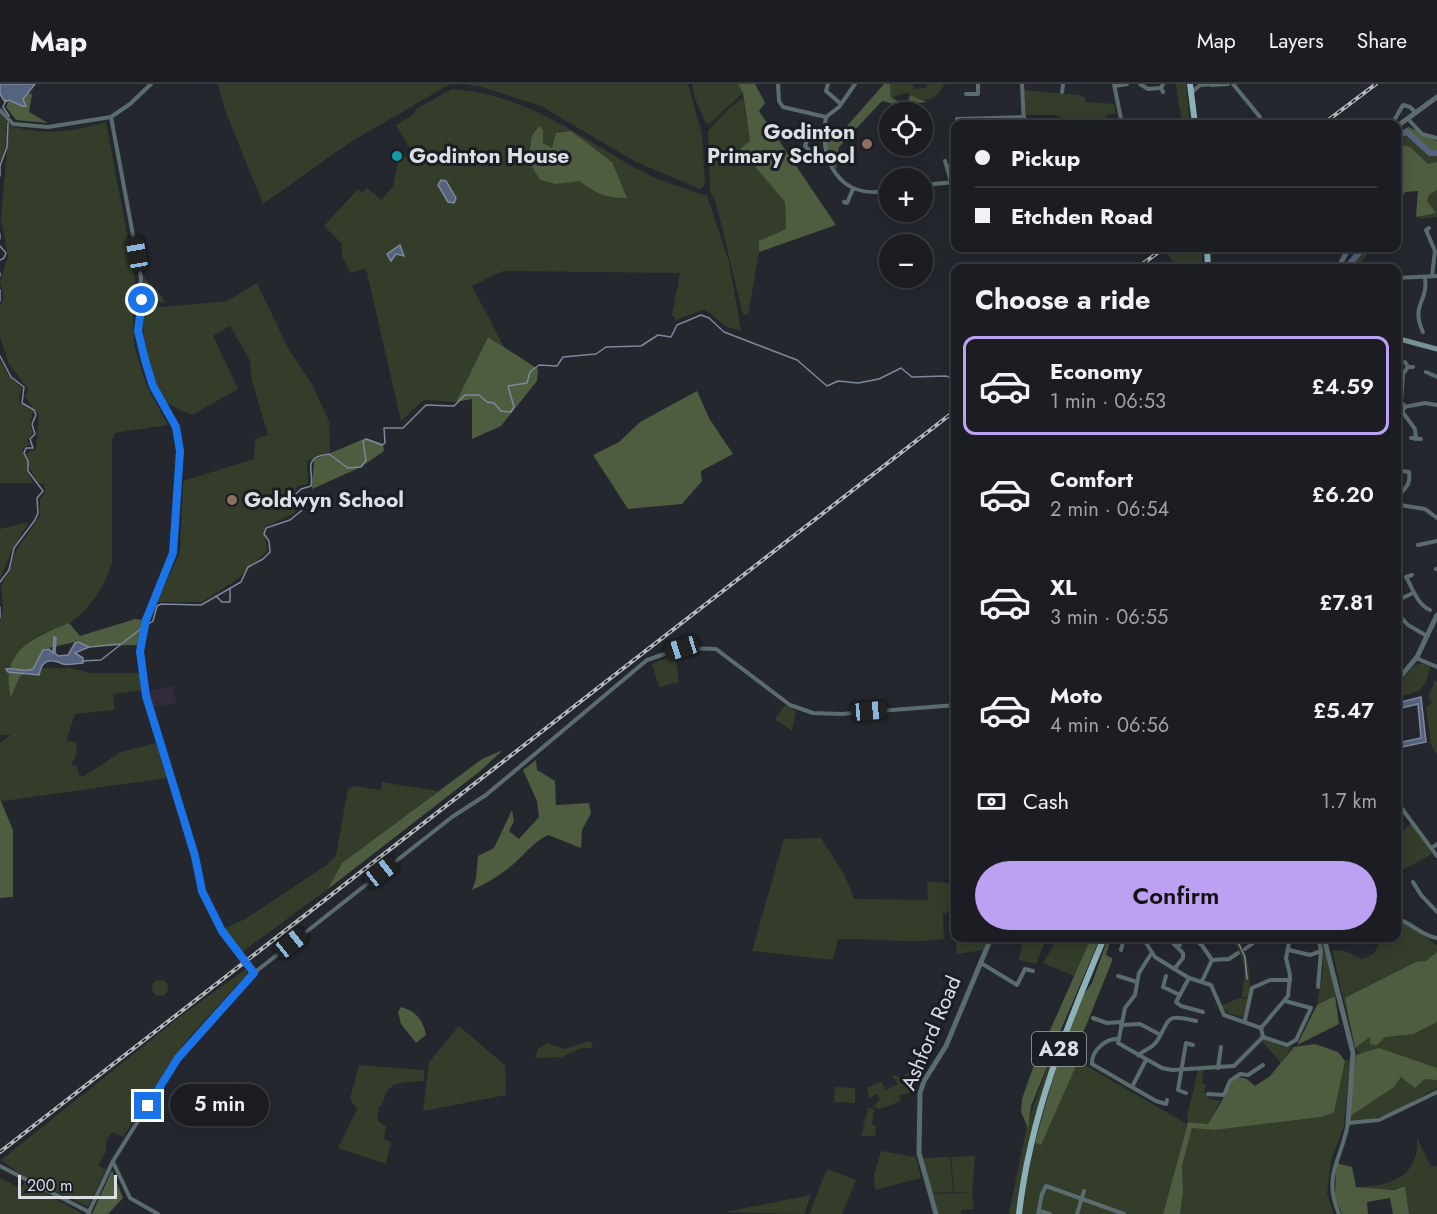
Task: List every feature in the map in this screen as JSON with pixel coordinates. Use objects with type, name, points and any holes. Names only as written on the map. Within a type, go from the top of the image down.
[{"type":"main road","points":[[1190,84],[1194,120]]},
{"type":"main road","points":[[1401,339],[1437,349]]},
{"type":"main road","name":"A28","points":[[1019,1214],[1028,1154],[1043,1094],[1061,1042],[1102,942]]},
{"type":"street","points":[[0,110],[13,124],[48,127],[111,117],[130,104],[151,84]]},
{"type":"street","points":[[778,84],[779,101],[783,107],[826,117]]},
{"type":"street","points":[[828,84],[824,92],[842,104]]},
{"type":"street","points":[[855,84],[842,104],[826,117],[823,137],[829,162],[840,179],[853,189],[870,193],[879,192]]},
{"type":"street","points":[[966,94],[978,94],[978,84]]},
{"type":"street","points":[[957,119],[1024,117],[1022,84]]},
{"type":"street","points":[[1062,92],[1063,84]]},
{"type":"street","points":[[1121,120],[1114,85],[1127,84]]},
{"type":"street","points":[[1140,84],[1149,89],[1163,88]]},
{"type":"street","points":[[1191,95],[1198,86],[1230,84],[1260,117]]},
{"type":"street","points":[[1401,124],[1437,98]]},
{"type":"street","points":[[1394,120],[1403,105],[1410,107],[1417,114]]},
{"type":"street","points":[[111,117],[141,278],[138,331],[153,386],[176,427],[180,451],[173,553],[146,620],[140,651],[146,696],[195,856],[202,891],[222,931],[254,973]]},
{"type":"street","points":[[1408,119],[1422,134],[1437,138]]},
{"type":"street","points":[[805,148],[809,138],[823,137]]},
{"type":"street","points":[[945,160],[951,177]]},
{"type":"street","points":[[947,167],[951,166]]},
{"type":"street","points":[[933,184],[951,182]]},
{"type":"street","points":[[847,203],[853,189]]},
{"type":"street","points":[[1401,278],[1435,276],[1436,252],[1426,230],[1429,228]]},
{"type":"street","points":[[1423,332],[1417,313],[1426,288],[1425,277]]},
{"type":"street","points":[[1401,395],[1403,374],[1409,366]]},
{"type":"street","points":[[1426,372],[1437,377]]},
{"type":"street","points":[[1401,406],[1425,403],[1437,405]]},
{"type":"street","points":[[1401,408],[1415,429],[1416,439]]},
{"type":"street","points":[[1401,471],[1414,470]]},
{"type":"street","points":[[1401,493],[1409,486],[1409,472]]},
{"type":"street","points":[[1401,506],[1425,509],[1436,515]]},
{"type":"street","points":[[1420,543],[1437,541]]},
{"type":"street","points":[[1412,575],[1406,577],[1413,593],[1422,606],[1430,610]]},
{"type":"street","points":[[1401,599],[1413,593]]},
{"type":"street","points":[[1401,676],[1416,658],[1437,615]]},
{"type":"street","points":[[1401,617],[1408,625],[1427,636]]},
{"type":"street","points":[[0,1166],[88,1213],[113,1161],[178,1058],[254,973],[452,817],[486,795],[589,707],[653,658],[682,648],[716,649],[790,705],[813,713],[841,714],[951,705]]},
{"type":"street","points":[[1416,658],[1437,666]]},
{"type":"street","points":[[1401,807],[1437,856]]},
{"type":"street","points":[[1432,848],[1437,844]]},
{"type":"street","points":[[1413,882],[1421,895],[1437,912]]},
{"type":"street","points":[[1401,920],[1432,938],[1437,938]]},
{"type":"street","name":"Ashford Road","points":[[936,1214],[919,1153],[920,1093],[924,1081],[946,1046],[989,942]]},
{"type":"street","points":[[1121,950],[1123,942]]},
{"type":"street","points":[[1147,942],[1151,954],[1189,978],[1210,985],[1222,1013],[1231,1019],[1245,1020],[1261,1028]]},
{"type":"street","points":[[1174,942],[1183,953],[1183,958],[1175,968]]},
{"type":"street","points":[[1176,942],[1180,945]]},
{"type":"street","points":[[1203,942],[1200,944],[1212,960]]},
{"type":"street","points":[[1245,949],[1255,942]]},
{"type":"street","points":[[1261,1028],[1285,1001],[1290,980],[1286,958],[1290,942]]},
{"type":"street","points":[[1318,987],[1321,951],[1319,942]]},
{"type":"street","points":[[1325,942],[1353,1053],[1348,1123],[1333,1169],[1331,1196],[1339,1214]]},
{"type":"street","points":[[1289,950],[1310,955],[1321,951]]},
{"type":"street","points":[[1212,960],[1229,959],[1239,953]]},
{"type":"street","points":[[1151,954],[1143,964],[1135,995],[1125,1008],[1118,1039],[1120,1045],[1162,1068],[1181,1070],[1218,1068],[1234,1066],[1263,1037]]},
{"type":"street","points":[[1202,981],[1212,960]]},
{"type":"street","points":[[980,962],[1017,985],[1025,969],[1033,971]]},
{"type":"street","points":[[1118,976],[1137,982]]},
{"type":"street","points":[[1166,976],[1164,988],[1180,995]]},
{"type":"street","points":[[1189,978],[1177,1005],[1203,1012]]},
{"type":"street","points":[[1245,1020],[1252,988],[1270,980],[1290,980]]},
{"type":"street","points":[[1263,1037],[1287,1045],[1296,1040],[1311,1008],[1285,1001]]},
{"type":"street","points":[[1138,1055],[1154,1045],[1170,1019],[1181,1017],[1196,1021]]},
{"type":"street","points":[[1093,1018],[1107,1023],[1140,1024],[1159,1034]]},
{"type":"street","points":[[1261,1028],[1263,1037]]},
{"type":"street","points":[[1118,1039],[1106,1041],[1091,1062],[1156,1101],[1166,1104],[1167,1100]]},
{"type":"street","points":[[1186,1093],[1178,1090],[1186,1043],[1193,1045]]},
{"type":"street","points":[[1218,1068],[1221,1047]]},
{"type":"street","points":[[1132,1087],[1147,1060]]},
{"type":"street","points":[[1234,1066],[1240,1074],[1248,1076],[1263,1065]]},
{"type":"street","points":[[1208,1094],[1224,1095],[1230,1081],[1240,1074]]},
{"type":"street","points":[[1348,1123],[1379,1120],[1437,1092]]},
{"type":"street","points":[[113,1161],[130,1198],[158,1214]]},
{"type":"street","points":[[1050,1214],[1039,1212],[1046,1186],[1111,1207],[1124,1214]]},
{"type":"street","points":[[1077,1214],[1084,1191]]},
{"type":"street","points":[[1109,1214],[1111,1207]]},
{"type":"shaded area","points":[[173,686],[177,703],[150,707],[146,691]]},
{"type":"green space","points":[[218,84],[450,84],[349,143],[263,204],[225,110]]},
{"type":"green space","points":[[463,84],[688,84],[702,134],[705,184],[700,189],[636,162],[541,106],[482,87]]},
{"type":"green space","points":[[692,84],[738,84],[743,93],[710,123],[706,123],[695,99]]},
{"type":"green space","points":[[738,84],[755,84],[765,103],[759,111],[836,225],[759,252],[759,241],[786,229],[785,202],[740,149],[750,141],[743,93]]},
{"type":"green space","points":[[884,84],[890,84],[891,98],[898,101],[908,101],[910,95],[927,102],[879,102],[839,147],[836,169],[828,151],[827,137],[829,132],[847,126]]},
{"type":"green space","points":[[890,84],[911,84],[915,89],[926,88],[927,84],[945,84],[933,98],[924,100],[907,93],[895,96],[894,100],[891,98]]},
{"type":"green space","points":[[1176,84],[1186,84],[1190,120],[1181,120]]},
{"type":"green space","points":[[452,89],[481,93],[532,109],[647,174],[707,196],[729,262],[741,331],[725,326],[705,309],[676,320],[672,315],[680,273],[503,271],[472,286],[504,347],[488,337],[456,402],[424,400],[401,421],[367,272],[364,269],[350,273],[342,256],[342,244],[324,226],[358,189],[362,193],[367,188],[381,200],[393,186],[398,161],[412,152],[396,125],[414,114],[416,109]]},
{"type":"green space","points":[[1024,90],[1078,95],[1085,97],[1085,102],[1114,104],[1116,114],[1107,115],[1106,118],[1081,120],[1066,120],[1055,115],[1025,115]]},
{"type":"green space","points":[[28,93],[32,94],[29,112],[48,123],[16,120],[6,107],[9,100],[26,106],[23,99]]},
{"type":"green space","points":[[743,98],[750,141],[741,150],[785,202],[786,229],[759,252],[748,315],[743,314],[716,203],[710,191],[708,131],[729,108]]},
{"type":"green space","points":[[0,113],[7,121],[5,147],[0,162]]},
{"type":"green space","points":[[106,122],[135,277],[134,346],[147,387],[168,425],[115,433],[112,440],[112,563],[109,572],[101,589],[78,617],[66,625],[40,635],[22,649],[13,663],[9,679],[12,696],[20,675],[39,675],[41,668],[71,668],[91,673],[141,673],[143,690],[113,694],[114,710],[75,714],[66,741],[76,742],[77,754],[71,764],[77,766],[79,775],[83,777],[121,752],[156,743],[167,778],[3,801],[0,798],[0,743],[11,735],[0,735],[0,622],[3,609],[1,585],[9,572],[15,552],[40,516],[40,499],[45,492],[44,484],[37,483],[28,464],[27,471],[33,483],[0,483],[0,360],[9,376],[22,388],[19,396],[20,403],[33,411],[30,425],[33,433],[27,441],[31,444],[22,448],[27,460],[27,453],[36,449],[39,415],[25,397],[28,389],[9,364],[0,337],[0,306],[4,298],[0,282],[8,256],[1,220],[9,126],[58,132]]},
{"type":"green space","points":[[539,126],[543,130],[543,143],[552,148],[556,133],[571,131],[612,162],[627,198],[602,194],[580,181],[556,184],[540,180],[528,160],[532,136]]},
{"type":"green space","points":[[1409,127],[1437,141],[1437,151],[1430,151],[1404,129]]},
{"type":"green space","points":[[1405,134],[1429,155],[1437,155],[1437,217],[1419,219],[1424,183],[1401,179],[1401,139]]},
{"type":"green space","points":[[1401,146],[1410,147],[1428,164],[1437,162],[1437,190],[1429,195],[1427,201],[1436,213],[1416,217],[1418,191],[1405,192],[1401,199]]},
{"type":"green space","points":[[1166,252],[1202,252],[1202,264],[1175,264]]},
{"type":"green space","points":[[1362,252],[1368,252],[1361,264],[1351,264]]},
{"type":"green space","points":[[143,276],[163,298],[165,303],[144,298]]},
{"type":"green space","points":[[257,283],[289,350],[312,384],[329,421],[330,452],[307,461],[308,484],[298,486],[292,496],[302,506],[291,515],[264,527],[267,551],[238,579],[202,602],[157,602],[180,552],[183,481],[254,459],[255,439],[268,435],[252,381],[250,361],[230,326],[213,336],[238,389],[192,415],[170,405],[162,397],[147,358],[143,329],[143,305],[164,307],[227,301]]},
{"type":"green space","points":[[488,337],[538,369],[537,381],[501,426],[472,439],[472,399],[456,402]]},
{"type":"green space","points":[[697,391],[709,418],[733,454],[701,471],[702,481],[682,504],[628,509],[593,455],[619,442],[640,422]]},
{"type":"green space","points":[[366,438],[383,444],[384,451],[361,467],[312,489],[314,460]]},
{"type":"green space","points":[[29,522],[13,548],[0,579],[0,529]]},
{"type":"green space","points":[[135,619],[143,620],[139,645],[88,646],[79,641],[44,649],[34,670],[20,676],[11,697],[10,668],[15,657],[22,648],[43,634],[69,623],[80,636]]},
{"type":"green space","points":[[675,654],[679,682],[659,687],[652,664]]},
{"type":"green space","points":[[1422,663],[1430,666],[1424,686],[1417,692],[1401,695],[1401,681],[1414,666]]},
{"type":"green space","points":[[1435,680],[1437,682],[1437,755],[1431,745],[1426,707],[1432,703],[1428,698]]},
{"type":"green space","points":[[785,705],[796,711],[792,731],[775,719]]},
{"type":"green space","points":[[503,750],[479,772],[328,889],[342,863],[482,759]]},
{"type":"green space","points":[[536,760],[537,770],[555,781],[556,805],[589,803],[591,813],[582,830],[581,848],[548,835],[492,880],[472,890],[476,879],[478,856],[494,848],[512,810],[514,821],[509,831],[519,839],[539,817],[537,801],[523,770]]},
{"type":"green space","points":[[382,782],[438,791],[342,863],[328,889],[242,952],[224,929],[245,919],[327,865],[336,855],[348,789],[354,786],[381,790]]},
{"type":"green space","points":[[0,799],[13,830],[13,897],[0,898]]},
{"type":"green space","points":[[1412,823],[1432,854],[1401,871],[1401,833]]},
{"type":"green space","points":[[821,838],[845,876],[854,899],[928,900],[927,881],[951,884],[951,911],[943,914],[944,939],[918,941],[838,939],[833,960],[752,951],[784,839]]},
{"type":"green space","points":[[1401,924],[1412,926],[1437,946],[1437,1088],[1385,1115],[1351,1121],[1349,1117],[1356,1055],[1359,1054],[1355,1048],[1332,950],[1345,951],[1362,959],[1374,954],[1379,942],[1401,942]]},
{"type":"green space","points":[[956,942],[986,942],[983,950],[957,954]]},
{"type":"green space","points":[[1022,942],[1045,942],[1036,964],[1019,960]]},
{"type":"green space","points":[[1056,942],[1089,942],[1074,976],[1043,963]]},
{"type":"green space","points":[[1089,942],[1098,942],[1054,1046],[1044,1044]]},
{"type":"green space","points":[[1107,942],[1110,942],[1106,955],[1112,958],[1112,961],[1075,1053],[1061,1048],[1081,998],[1092,983]]},
{"type":"green space","points":[[1234,942],[1240,942],[1247,960],[1250,975],[1249,998],[1242,997],[1244,966]]},
{"type":"green space","points":[[1322,942],[1337,995],[1317,1005],[1323,970]]},
{"type":"green space","points":[[1437,952],[1437,1022],[1413,1034],[1385,1037],[1377,1045],[1370,1044],[1370,1037],[1355,1048],[1345,998],[1416,962],[1426,961]]},
{"type":"green space","points":[[246,969],[247,974],[185,1042],[123,1137],[113,1132],[106,1141],[106,1151],[98,1166],[106,1169],[88,1207],[25,1177],[1,1160],[182,1015]]},
{"type":"green space","points":[[160,980],[168,988],[160,996],[152,988]]},
{"type":"green space","points":[[1335,996],[1339,1024],[1297,1045],[1317,1005]]},
{"type":"green space","points":[[1240,998],[1248,999],[1243,1017],[1230,1014],[1220,1006]]},
{"type":"green space","points":[[401,1007],[415,1014],[423,1025],[426,1035],[416,1043],[401,1024],[398,1012]]},
{"type":"green space","points":[[459,1026],[505,1065],[506,1095],[423,1111],[429,1062]]},
{"type":"green space","points":[[1264,1039],[1284,1047],[1292,1046],[1281,1063],[1262,1041]]},
{"type":"green space","points":[[591,1041],[593,1048],[582,1048],[562,1057],[535,1058],[538,1049],[547,1043],[564,1049]]},
{"type":"green space","points":[[1315,1044],[1338,1052],[1345,1061],[1334,1113],[1321,1117],[1215,1130],[1192,1128],[1182,1166],[1183,1192],[1180,1214],[1163,1214],[1188,1122],[1208,1124],[1223,1100],[1228,1085],[1239,1077],[1247,1079],[1255,1086],[1270,1076],[1294,1047]]},
{"type":"green space","points":[[1040,1048],[1053,1052],[1031,1106],[1028,1128],[1021,1112],[1022,1099]]},
{"type":"green space","points":[[1379,1048],[1437,1068],[1437,1080],[1425,1079],[1415,1088],[1401,1077],[1394,1087],[1349,1117],[1356,1055]]},
{"type":"green space","points":[[1052,1053],[1078,1061],[1187,1124],[1163,1214],[1009,1214],[1027,1125]]},
{"type":"green space","points":[[1063,1056],[1078,1061],[1041,1145],[1035,1143],[1057,1065]]},
{"type":"green space","points":[[1350,1060],[1344,1126],[1331,1161],[1327,1194],[1334,1214],[1180,1214],[1183,1192],[1182,1166],[1192,1127],[1215,1130],[1321,1117],[1334,1113],[1345,1061]]},
{"type":"green space","points":[[359,1065],[424,1070],[424,1081],[396,1084],[388,1091],[382,1106],[379,1106],[377,1120],[386,1127],[384,1139],[391,1142],[386,1164],[338,1148],[357,1109],[350,1099]]},
{"type":"green space","points":[[1198,1070],[1203,1070],[1202,1083],[1206,1084],[1204,1092],[1210,1099],[1220,1101],[1208,1124],[1188,1122],[1187,1117]]},
{"type":"green space","points":[[909,1072],[915,1073],[911,1093],[900,1095],[901,1101],[880,1109],[873,1106],[880,1099],[876,1094],[869,1099],[867,1088],[881,1081],[886,1090],[898,1084],[891,1075],[902,1077]]},
{"type":"green space","points":[[835,1087],[855,1088],[855,1103],[834,1102]]},
{"type":"green space","points":[[868,1108],[874,1109],[872,1124],[876,1127],[875,1136],[861,1136]]},
{"type":"green space","points":[[1417,1137],[1431,1167],[1437,1166],[1437,1214],[1409,1214],[1405,1186],[1380,1190],[1356,1187],[1381,1184],[1401,1177],[1414,1162]]},
{"type":"green space","points":[[881,1151],[916,1157],[921,1178],[875,1190],[874,1175]]},
{"type":"green space","points":[[975,1156],[972,1193],[974,1209],[961,1210],[961,1214],[939,1214],[933,1194],[971,1193],[954,1192],[951,1157]]},
{"type":"green space","points":[[950,1157],[953,1192],[932,1193],[923,1158]]},
{"type":"green space","points":[[1336,1163],[1352,1167],[1356,1187],[1394,1190],[1405,1186],[1409,1214],[1393,1214],[1390,1198],[1367,1202],[1368,1214],[1342,1214],[1335,1198]]},
{"type":"green space","points":[[827,1169],[856,1180],[842,1214],[809,1214]]},
{"type":"green space","points":[[112,1170],[123,1198],[108,1214],[92,1214]]},
{"type":"green space","points":[[0,1178],[21,1188],[25,1182],[83,1214],[0,1214]]},
{"type":"green space","points":[[811,1195],[804,1214],[725,1212]]},
{"type":"water","points":[[0,84],[35,84],[23,99],[26,106],[22,106],[9,100],[5,102],[0,94]]},
{"type":"water","points":[[441,180],[446,181],[456,198],[454,203],[448,202],[438,185]]},
{"type":"water","points":[[400,245],[404,256],[396,254],[391,261],[387,254]]},
{"type":"water","points":[[54,637],[56,638],[55,653],[58,656],[68,655],[75,643],[79,642],[89,647],[75,653],[83,658],[83,663],[68,665],[48,661],[42,665],[39,675],[8,672],[6,669],[33,669],[43,650],[49,649],[53,653]]},
{"type":"water","points":[[1421,697],[1426,742],[1401,747],[1401,742],[1421,738],[1418,704],[1401,708],[1401,702]]},
{"type":"waterway","points":[[6,100],[3,107],[9,116]]},
{"type":"waterway","points":[[0,176],[0,166],[7,147],[8,123]]},
{"type":"waterway","points":[[1401,134],[1407,132],[1430,153],[1437,153]]},
{"type":"waterway","points":[[0,234],[0,239]]},
{"type":"waterway","points":[[0,246],[6,253],[0,260]]},
{"type":"waterway","points":[[1349,264],[1360,252]]},
{"type":"waterway","points":[[0,290],[0,301]]},
{"type":"waterway","points":[[147,625],[153,621],[157,606],[161,604],[201,605],[241,582],[248,567],[263,559],[270,552],[269,541],[264,534],[266,528],[290,520],[306,507],[294,496],[301,489],[311,486],[311,466],[315,459],[329,454],[348,468],[361,467],[366,460],[363,441],[366,439],[382,445],[385,443],[384,428],[403,428],[426,405],[454,406],[465,395],[479,395],[487,402],[494,403],[501,411],[511,412],[514,407],[508,386],[527,383],[530,372],[539,365],[557,366],[563,357],[596,354],[606,347],[641,346],[658,335],[671,337],[677,325],[701,315],[709,318],[724,332],[797,360],[827,386],[838,381],[858,383],[879,379],[901,368],[912,377],[946,376],[951,378]]},
{"type":"waterway","points":[[0,356],[11,377],[24,387],[22,403],[34,410],[36,415],[32,424],[35,434],[30,439],[33,448],[26,448],[24,453],[28,461],[28,471],[43,491],[37,498],[38,513],[35,520],[14,548],[9,570],[0,582]]},
{"type":"waterway","points":[[216,596],[222,602],[230,602],[230,589]]},
{"type":"waterway","points":[[0,607],[0,618]]},
{"type":"waterway","points":[[82,661],[101,660],[143,627]]},
{"type":"waterway","points":[[89,647],[120,644]]},
{"type":"waterway","points":[[1238,942],[1245,957],[1247,979]]},
{"type":"railway","points":[[1328,120],[1376,84]]},
{"type":"railway","points":[[1142,264],[1159,252]]},
{"type":"railway","points":[[0,1152],[951,414]]},
{"type":"place","name":"Godinton Primary School","points":[[867,144]]},
{"type":"place","name":"Godinton House","points":[[397,156]]},
{"type":"place","name":"Goldwyn School","points":[[232,500]]},
{"type":"route","points":[[142,300],[138,331],[145,360],[153,386],[176,427],[180,451],[176,541],[167,571],[146,620],[140,651],[146,696],[169,777],[188,831],[202,891],[222,931],[254,973],[178,1058],[148,1106]]}]
